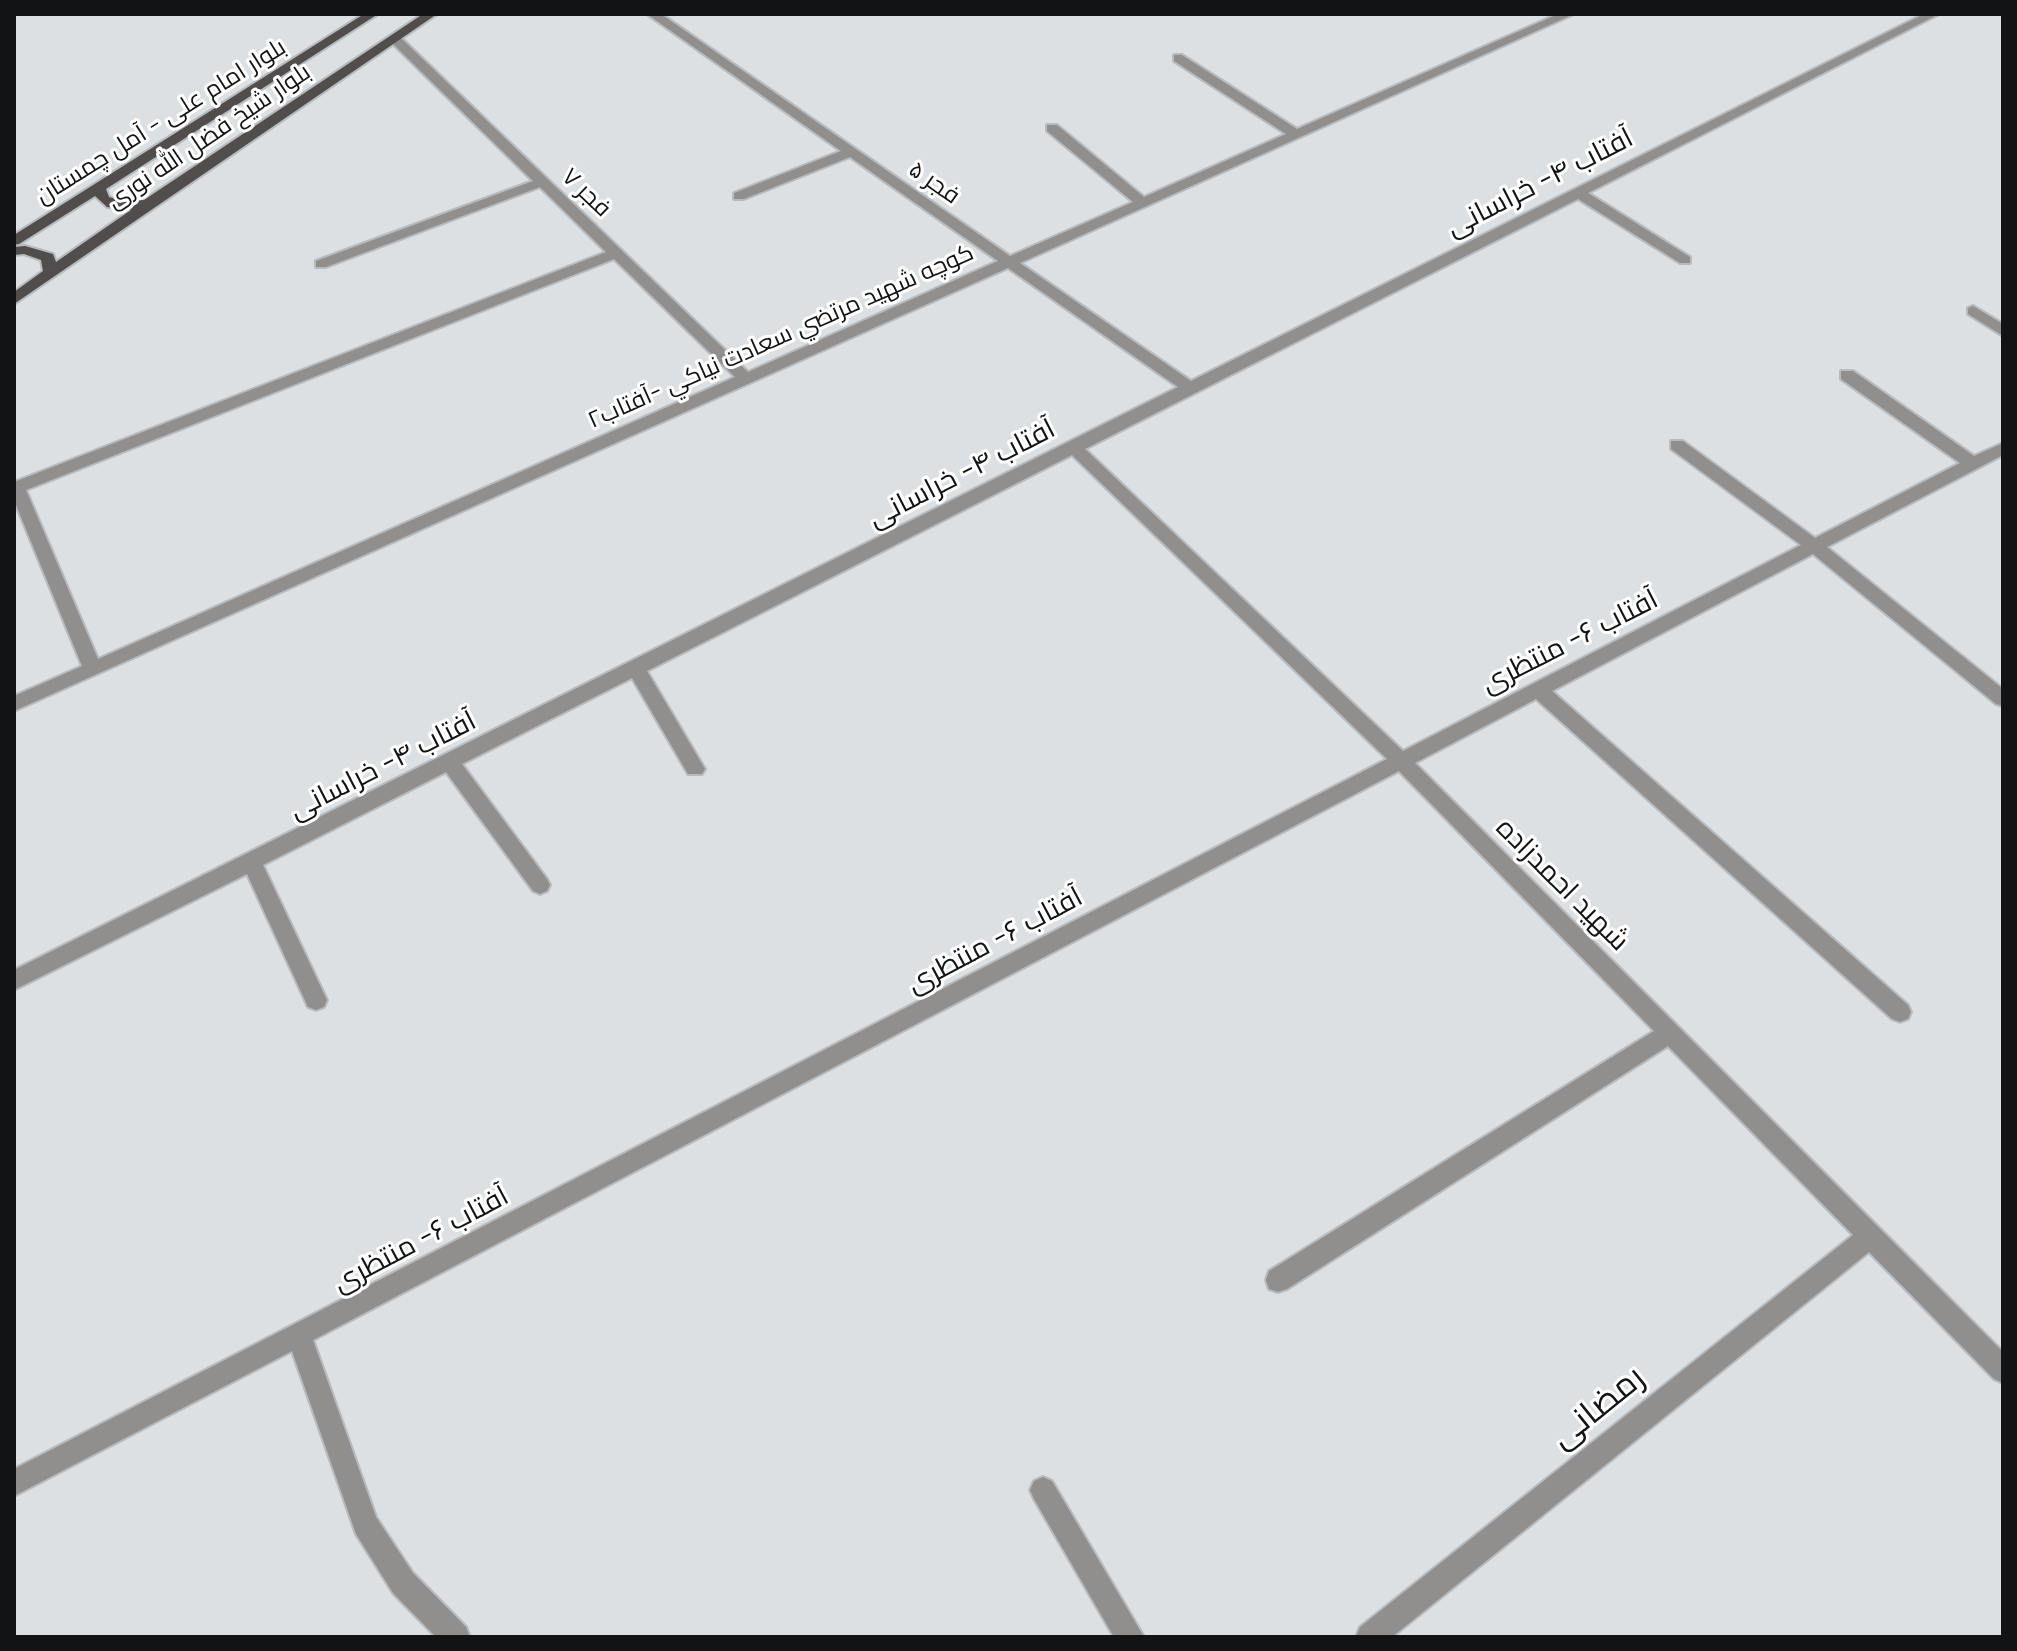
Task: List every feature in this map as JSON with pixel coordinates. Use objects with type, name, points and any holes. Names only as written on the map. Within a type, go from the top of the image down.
[{"type":"main road","name":"بلوار امام علی - آمل چمستان","points":[[14,241],[372,14]]},
{"type":"main road","name":"بلوار شیخ فضل الله نوری","points":[[14,299],[148,204],[431,14]]},
{"type":"main road","points":[[98,187],[103,199],[112,204],[148,204]]},
{"type":"main road","points":[[14,251],[25,250],[48,257],[51,274]]},
{"type":"street","name":"فجر ۵","points":[[653,14],[1190,388]]},
{"type":"street","name":"كوچه شهيد مرتضي سعادت نياكي -آفتاب۲","points":[[14,704],[1568,14]]},
{"type":"street","name":"آفتاب ۴- خراسانی","points":[[14,981],[1933,14]]},
{"type":"street","name":"فجر ۷","points":[[395,39],[746,379]]},
{"type":"street","points":[[1178,58],[1296,135]]},
{"type":"street","points":[[1052,128],[1143,203]]},
{"type":"street","points":[[739,196],[851,152]]},
{"type":"street","points":[[321,264],[542,182]]},
{"type":"street","points":[[1578,193],[1685,260]]},
{"type":"street","points":[[93,669],[17,487],[616,253]]},
{"type":"street","points":[[1973,311],[2003,331]]},
{"type":"street","points":[[1847,375],[1973,464]]},
{"type":"street","points":[[1677,445],[1814,546],[2003,699]]},
{"type":"street","name":"شهید احمدزاده","points":[[1073,447],[1401,761],[2003,1370]]},
{"type":"street","name":"آفتاب ۶- منتظری","points":[[14,1483],[2003,448]]},
{"type":"street","points":[[635,667],[695,769]]},
{"type":"street","points":[[1538,690],[1900,1012]]},
{"type":"street","points":[[449,761],[540,885]]},
{"type":"street","points":[[251,861],[316,1000]]},
{"type":"street","points":[[1278,1280],[1670,1033]]},
{"type":"street","name":"رمضانی","points":[[1370,1637],[1871,1235]]},
{"type":"street","points":[[299,1335],[365,1525],[403,1583],[456,1637]]},
{"type":"street","points":[[1043,1490],[1130,1637]]}]
